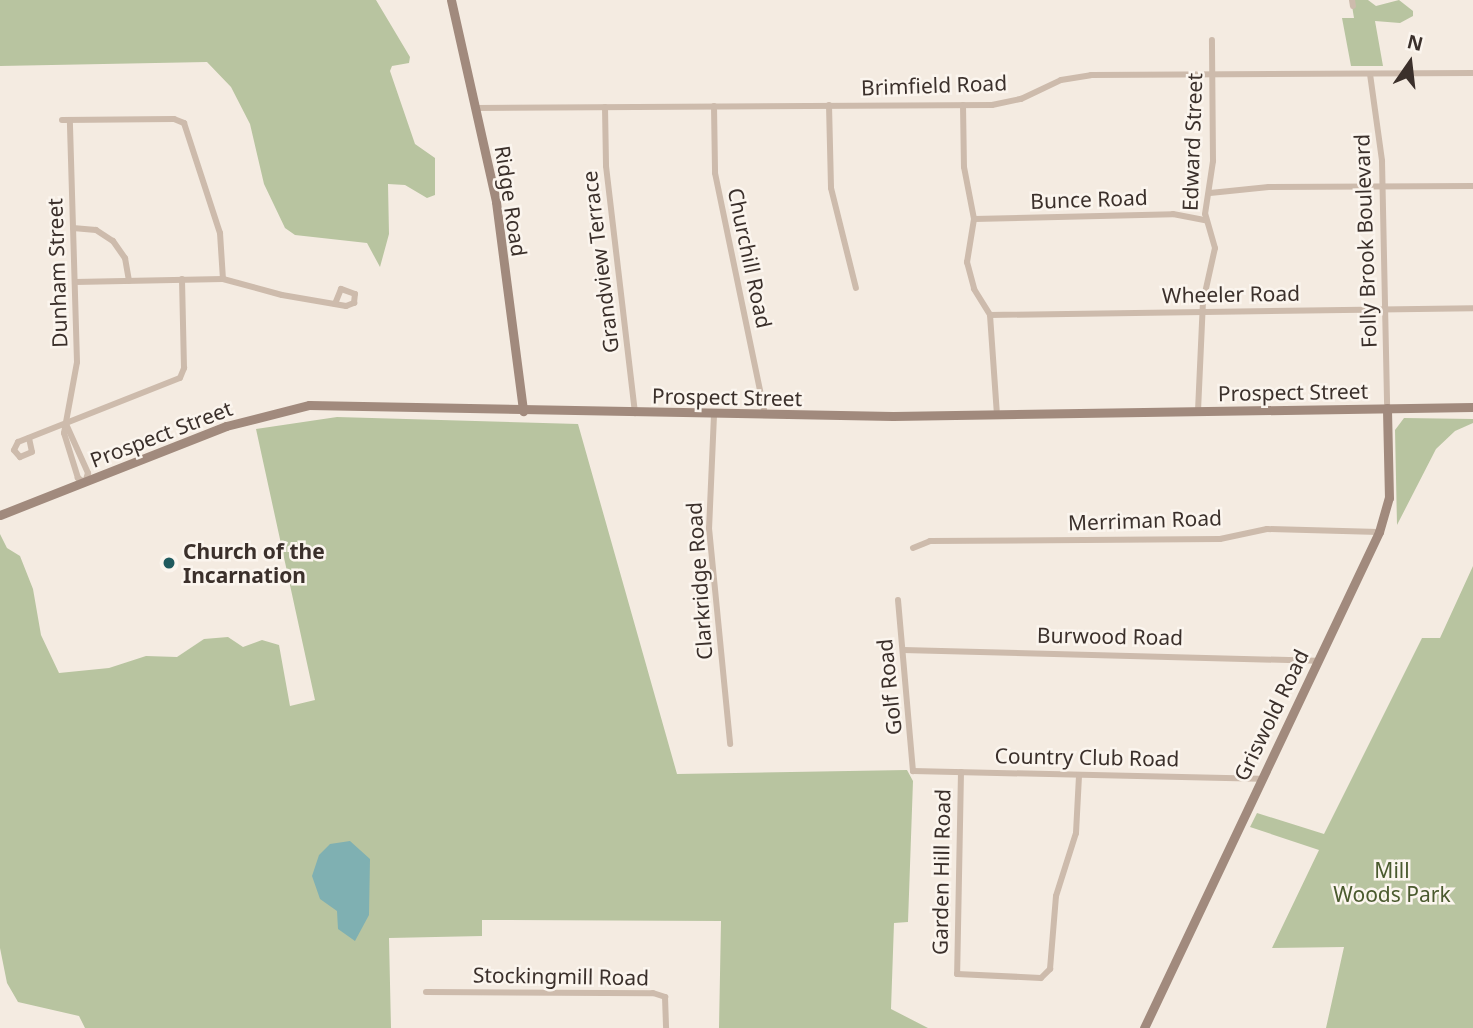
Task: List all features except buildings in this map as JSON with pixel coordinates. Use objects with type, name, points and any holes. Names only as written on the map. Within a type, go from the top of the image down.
[{"type":"main road","name":"Ridge Road","points":[[451,0],[496,202],[523,411]]},
{"type":"main road","name":"Prospect Street","points":[[0,515],[226,426],[300,406],[714,415],[997,415],[1473,407]]},
{"type":"main road","name":"Griswold Road","points":[[1144,1028],[1259,779],[1379,532],[1389,498],[1387,408]]},
{"type":"street","name":"Edward Street","points":[[1198,411],[1202,312],[1215,248],[1205,220],[1210,193],[1212,40]]},
{"type":"street","name":"Brimfield Road","points":[[476,108],[963,105],[1011,102],[1080,76],[1473,73]]},
{"type":"street","name":"Folly Brook Boulevard","points":[[1370,74],[1383,186],[1387,408]]},
{"type":"street","points":[[829,105],[831,188],[856,288]]},
{"type":"street","points":[[963,105],[964,167],[974,219],[968,270],[990,315],[997,415]]},
{"type":"street","name":"Churchill Road","points":[[714,106],[715,173],[765,415]]},
{"type":"street","name":"Grandview Terrace","points":[[605,107],[606,166],[635,413]]},
{"type":"street","name":"Dunham Street","points":[[85,483],[78,478],[70,456],[66,424],[77,371],[73,228],[66,120],[173,118],[184,123],[220,233],[223,279]]},
{"type":"street","points":[[1210,193],[1383,186],[1473,186]]},
{"type":"street","name":"Bunce Road","points":[[974,219],[1173,214],[1205,220]]},
{"type":"street","points":[[73,228],[96,230],[113,241],[125,258],[128,281]]},
{"type":"street","points":[[29,438],[183,375],[181,279]]},
{"type":"street","points":[[75,282],[223,279],[335,304]]},
{"type":"street","name":"Wheeler Road","points":[[990,315],[1473,308]]},
{"type":"street","name":"Clarkridge Road","points":[[714,415],[709,528],[730,744]]},
{"type":"street","points":[[66,424],[88,473],[85,483]]},
{"type":"street","name":"Merriman Road","points":[[913,548],[930,541],[1220,539],[1267,529],[1379,532]]},
{"type":"street","name":"Golf Road","points":[[898,600],[914,772]]},
{"type":"street","name":"Burwood Road","points":[[903,650],[1317,661]]},
{"type":"street","name":"Country Club Road","points":[[914,772],[1259,779]]},
{"type":"street","name":"Garden Hill Road","points":[[961,772],[957,974],[1041,978],[1050,969],[1056,895],[1076,832],[1079,775]]},
{"type":"street","name":"Stockingmill Road","points":[[426,992],[653,993],[665,997],[666,1028]]},
{"type":"green space","points":[[0,0],[376,0],[410,57],[409,63],[392,66],[390,71],[415,144],[435,158],[435,195],[427,198],[405,185],[388,184],[389,234],[380,267],[367,243],[295,235],[285,228],[264,184],[250,124],[231,87],[207,62],[0,66]]},
{"type":"green space","points":[[1351,0],[1368,0],[1376,6],[1399,0],[1413,11],[1413,16],[1400,23],[1375,21],[1383,66],[1351,66],[1342,18],[1354,18]]},
{"type":"green space","points":[[337,417],[578,424],[677,774],[907,770],[913,781],[908,922],[894,923],[891,1009],[928,1028],[719,1028],[721,921],[482,920],[482,936],[389,938],[391,1028],[85,1028],[79,1016],[18,1002],[7,983],[0,948],[0,534],[7,548],[20,556],[33,589],[41,635],[59,673],[109,668],[146,656],[177,657],[204,639],[228,637],[243,647],[262,640],[279,645],[290,706],[315,700],[256,429]]},
{"type":"green space","points":[[1404,418],[1473,419],[1473,423],[1455,431],[1436,449],[1397,525],[1395,430]]},
{"type":"green space","name":"Mill Woods Park","points":[[1473,566],[1473,1028],[1326,1028],[1344,947],[1272,948],[1319,850],[1250,827],[1257,813],[1324,834],[1422,638],[1440,638]]},
{"type":"water","points":[[350,841],[370,859],[369,915],[355,941],[338,929],[337,911],[320,899],[312,876],[319,855],[330,844]]},
{"type":"place","name":"Church of the Incarnation","points":[[169,563]]}]
